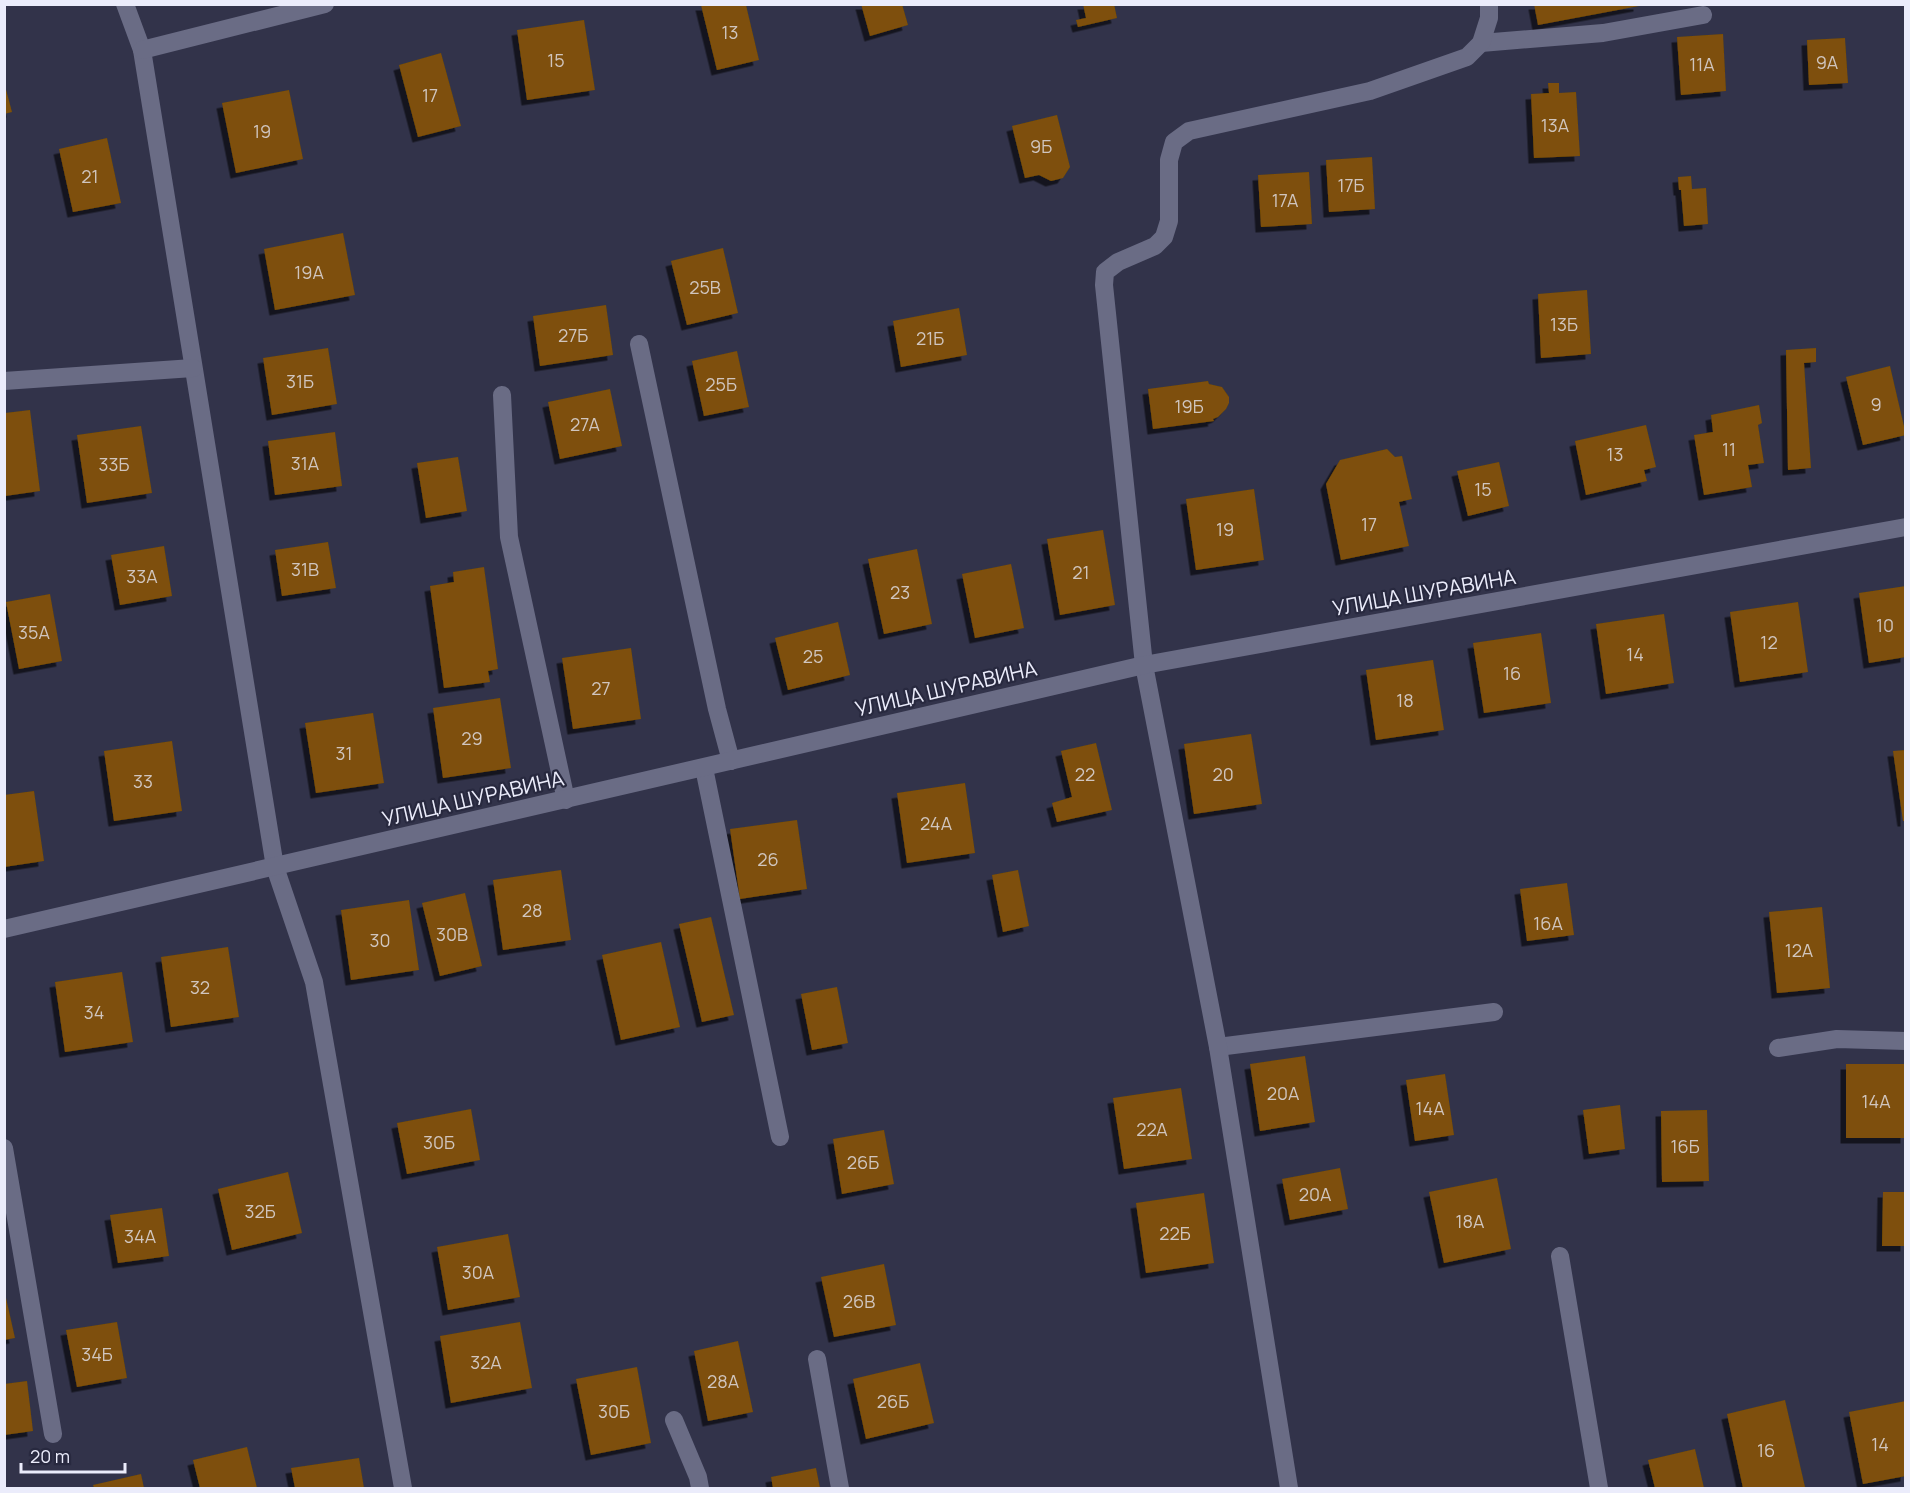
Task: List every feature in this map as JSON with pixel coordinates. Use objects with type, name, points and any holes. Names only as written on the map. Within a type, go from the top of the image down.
[{"type":"street","points":[[125,4],[142,50],[275,867],[314,982],[403,1488]]},
{"type":"street","points":[[142,50],[325,4]]},
{"type":"street","points":[[1289,1488],[1218,1047],[1144,665],[1104,285],[1106,272],[1118,262],[1155,246],[1164,237],[1169,221],[1169,160],[1174,141],[1190,131],[1370,91],[1467,57],[1481,43],[1489,18],[1489,4]]},
{"type":"street","points":[[1481,43],[1603,33],[1703,15]]},
{"type":"street","points":[[639,344],[717,709],[731,761]]},
{"type":"street","points":[[4,381],[193,368]]},
{"type":"street","points":[[502,395],[509,537],[566,800]]},
{"type":"street","name":"УЛИЦА ШУРАВИНА","points":[[4,929],[1144,665],[1905,527]]},
{"type":"street","points":[[704,768],[780,1137]]},
{"type":"street","points":[[1218,1047],[1494,1012]]},
{"type":"street","points":[[1778,1048],[1837,1039],[1905,1041]]},
{"type":"street","points":[[4,1148],[53,1434]]},
{"type":"street","points":[[1560,1256],[1599,1488]]},
{"type":"street","points":[[817,1359],[840,1488]]},
{"type":"street","points":[[674,1420],[698,1477],[700,1488]]},
{"type":"building","points":[[861,4],[902,4],[908,25],[870,36]]},
{"type":"building","points":[[1083,4],[1114,4],[1117,18],[1078,27],[1076,20],[1086,18]]},
{"type":"building","points":[[1534,4],[1639,4],[1639,6],[1538,25]]},
{"type":"building","points":[[701,5],[746,5],[759,60],[717,70]]},
{"type":"building","points":[[584,20],[595,90],[527,100],[517,30]]},
{"type":"building","points":[[1723,34],[1726,91],[1681,95],[1677,37]]},
{"type":"building","points":[[1845,38],[1848,83],[1809,85],[1807,40]]},
{"type":"building","points":[[441,53],[461,126],[418,137],[399,65]]},
{"type":"building","points":[[4,82],[12,112],[4,114]]},
{"type":"building","points":[[1548,83],[1559,83],[1559,93],[1576,92],[1580,156],[1534,158],[1531,94],[1549,93]]},
{"type":"building","points":[[289,90],[303,159],[236,173],[222,103]]},
{"type":"building","points":[[1057,115],[1070,167],[1063,178],[1051,181],[1039,175],[1025,178],[1012,126]]},
{"type":"building","points":[[107,138],[121,203],[73,212],[59,149]]},
{"type":"building","points":[[1372,157],[1375,209],[1329,212],[1326,160]]},
{"type":"building","points":[[1309,172],[1312,224],[1261,227],[1258,175]]},
{"type":"building","points":[[1691,176],[1692,189],[1706,188],[1708,224],[1684,226],[1678,177]]},
{"type":"building","points":[[343,233],[355,295],[275,310],[264,249]]},
{"type":"building","points":[[723,248],[738,313],[687,325],[671,261]]},
{"type":"building","points":[[1587,290],[1591,354],[1541,358],[1538,294]]},
{"type":"building","points":[[606,305],[613,355],[540,366],[533,316]]},
{"type":"building","points":[[959,308],[967,355],[901,367],[893,321]]},
{"type":"building","points":[[328,348],[337,404],[272,415],[263,358]]},
{"type":"building","points":[[1816,348],[1816,362],[1804,363],[1811,468],[1788,470],[1786,350]]},
{"type":"building","points":[[737,351],[749,407],[704,416],[692,361]]},
{"type":"building","points":[[1890,366],[1906,435],[1863,445],[1846,377]]},
{"type":"building","points":[[1208,381],[1209,384],[1222,387],[1229,397],[1226,409],[1213,419],[1214,421],[1153,429],[1148,389]]},
{"type":"building","points":[[610,389],[622,446],[560,459],[548,402]]},
{"type":"building","points":[[1759,405],[1762,423],[1758,425],[1764,463],[1748,465],[1752,487],[1704,495],[1694,435],[1713,432],[1711,415]]},
{"type":"building","points":[[30,410],[40,491],[5,496],[5,413]]},
{"type":"building","points":[[1646,425],[1656,467],[1644,470],[1647,481],[1586,495],[1575,441]]},
{"type":"building","points":[[141,426],[152,493],[87,503],[77,435]]},
{"type":"building","points":[[335,432],[342,486],[275,495],[268,441]]},
{"type":"building","points":[[1387,449],[1395,457],[1402,456],[1412,499],[1399,502],[1409,546],[1341,560],[1326,484],[1340,460]]},
{"type":"building","points":[[458,457],[467,511],[426,518],[417,463]]},
{"type":"building","points":[[1499,462],[1509,506],[1468,516],[1457,471]]},
{"type":"building","points":[[1254,489],[1264,560],[1196,570],[1186,499]]},
{"type":"building","points":[[1103,530],[1115,605],[1060,615],[1047,539]]},
{"type":"building","points":[[328,542],[336,588],[282,596],[275,550]]},
{"type":"building","points":[[164,546],[172,596],[120,605],[111,555]]},
{"type":"building","points":[[917,549],[932,624],[884,634],[868,559]]},
{"type":"building","points":[[1011,564],[1024,628],[975,638],[962,574]]},
{"type":"building","points":[[484,567],[498,669],[488,671],[490,682],[444,688],[430,586],[454,582],[453,572]]},
{"type":"building","points":[[1906,586],[1906,657],[1869,663],[1859,593]]},
{"type":"building","points":[[50,594],[62,661],[19,669],[6,602]]},
{"type":"building","points":[[1798,602],[1808,672],[1740,682],[1730,612]]},
{"type":"building","points":[[1664,614],[1674,683],[1606,694],[1596,624]]},
{"type":"building","points":[[838,622],[850,675],[788,690],[775,638]]},
{"type":"building","points":[[1541,633],[1551,703],[1484,713],[1473,643]]},
{"type":"building","points":[[631,648],[641,719],[573,729],[562,658]]},
{"type":"building","points":[[1433,660],[1444,730],[1376,740],[1366,670]]},
{"type":"building","points":[[500,698],[511,768],[443,778],[433,708]]},
{"type":"building","points":[[373,713],[384,783],[316,793],[305,723]]},
{"type":"building","points":[[1251,734],[1262,804],[1194,814],[1184,744]]},
{"type":"building","points":[[172,741],[182,811],[114,821],[104,751]]},
{"type":"building","points":[[1096,743],[1112,810],[1057,822],[1052,803],[1072,797],[1061,751]]},
{"type":"building","points":[[1906,750],[1906,821],[1903,821],[1893,751]]},
{"type":"building","points":[[965,783],[975,853],[907,863],[897,793]]},
{"type":"building","points":[[34,791],[44,861],[4,867],[4,795]]},
{"type":"building","points":[[797,820],[807,889],[740,899],[730,829]]},
{"type":"building","points":[[561,870],[571,940],[503,950],[493,880]]},
{"type":"building","points":[[1018,870],[1029,926],[1003,932],[992,875]]},
{"type":"building","points":[[1567,883],[1574,935],[1527,941],[1520,889]]},
{"type":"building","points":[[465,893],[482,966],[440,976],[422,903]]},
{"type":"building","points":[[409,900],[419,970],[351,980],[341,910]]},
{"type":"building","points":[[1822,907],[1830,988],[1777,993],[1769,912]]},
{"type":"building","points":[[711,917],[734,1015],[702,1022],[679,924]]},
{"type":"building","points":[[661,942],[680,1027],[621,1040],[602,955]]},
{"type":"building","points":[[228,947],[239,1017],[171,1027],[161,957]]},
{"type":"building","points":[[122,972],[133,1042],[65,1052],[55,982]]},
{"type":"building","points":[[837,987],[848,1043],[812,1050],[801,994]]},
{"type":"building","points":[[1305,1056],[1315,1122],[1260,1131],[1250,1064]]},
{"type":"building","points":[[1846,1064],[1906,1064],[1906,1138],[1846,1138]]},
{"type":"building","points":[[1445,1074],[1454,1135],[1415,1141],[1406,1080]]},
{"type":"building","points":[[1181,1088],[1192,1159],[1124,1169],[1113,1098]]},
{"type":"building","points":[[1620,1105],[1625,1149],[1589,1154],[1583,1110]]},
{"type":"building","points":[[471,1109],[480,1160],[407,1174],[397,1123]]},
{"type":"building","points":[[1707,1110],[1709,1181],[1662,1182],[1661,1111]]},
{"type":"building","points":[[884,1130],[894,1184],[842,1194],[833,1139]]},
{"type":"building","points":[[1340,1168],[1348,1209],[1290,1220],[1282,1179]]},
{"type":"building","points":[[288,1172],[302,1233],[232,1250],[218,1189]]},
{"type":"building","points":[[1497,1178],[1511,1249],[1444,1263],[1429,1192]]},
{"type":"building","points":[[1883,1192],[1906,1192],[1906,1246],[1882,1246]]},
{"type":"building","points":[[1204,1193],[1214,1263],[1146,1273],[1136,1203]]},
{"type":"building","points":[[162,1208],[169,1256],[118,1263],[110,1215]]},
{"type":"building","points":[[508,1234],[520,1297],[448,1310],[437,1247]]},
{"type":"building","points":[[884,1264],[896,1325],[834,1337],[821,1277]]},
{"type":"building","points":[[4,1289],[15,1338],[4,1340]]},
{"type":"building","points":[[117,1322],[127,1378],[77,1387],[66,1330]]},
{"type":"building","points":[[520,1322],[532,1388],[451,1403],[440,1336]]},
{"type":"building","points":[[738,1341],[753,1412],[708,1421],[694,1351]]},
{"type":"building","points":[[920,1363],[934,1423],[866,1439],[853,1379]]},
{"type":"building","points":[[637,1367],[651,1443],[591,1455],[576,1379]]},
{"type":"building","points":[[27,1381],[33,1431],[4,1435],[4,1384]]},
{"type":"building","points":[[1785,1400],[1805,1487],[1743,1488],[1727,1414]]},
{"type":"building","points":[[1906,1401],[1906,1476],[1863,1484],[1849,1412]]},
{"type":"building","points":[[247,1447],[257,1488],[200,1488],[193,1460]]},
{"type":"building","points":[[1695,1449],[1704,1488],[1655,1488],[1648,1460]]},
{"type":"building","points":[[359,1458],[364,1488],[295,1488],[291,1468]]},
{"type":"building","points":[[816,1468],[820,1488],[773,1488],[771,1477]]},
{"type":"building","points":[[141,1474],[144,1488],[94,1488],[93,1485]]}]
